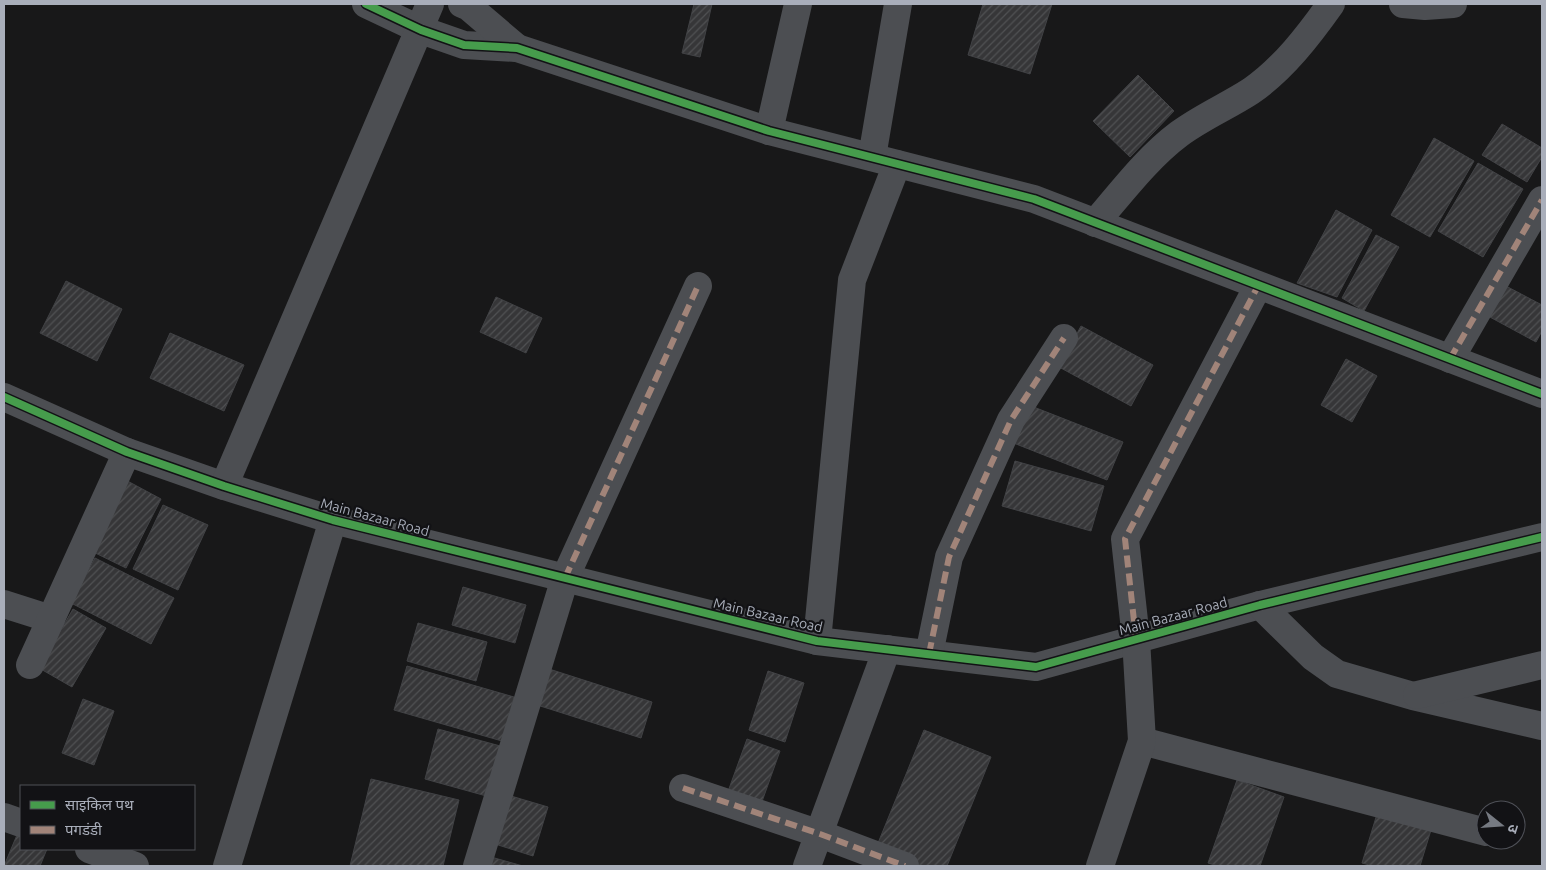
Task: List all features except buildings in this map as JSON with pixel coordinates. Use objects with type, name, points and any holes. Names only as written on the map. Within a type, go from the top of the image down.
[{"type":"street","points":[[366,4],[421,30],[464,45],[516,48],[769,131],[1034,199],[1542,394]]},
{"type":"street","points":[[224,486],[421,30],[430,4]]},
{"type":"street","points":[[462,4],[470,7],[516,48]]},
{"type":"street","points":[[769,131],[798,4]]},
{"type":"street","points":[[817,640],[852,280],[884,161],[898,4]]},
{"type":"street","points":[[1095,223],[1147,165],[1178,135],[1252,90],[1276,70],[1299,46],[1331,4]]},
{"type":"street","points":[[1403,4],[1425,6],[1453,4]]},
{"type":"street","points":[[1450,359],[1542,200]]},
{"type":"street","points":[[477,866],[565,578],[698,286]]},
{"type":"street","points":[[1100,866],[1142,741],[1136,639],[1125,539],[1258,286]]},
{"type":"street","points":[[929,654],[949,557],[1011,420],[1064,338]]},
{"type":"street","name":"Main Bazaar Road","points":[[4,397],[127,452],[224,486],[332,520],[817,640],[1036,667],[1260,605],[1542,537]]},
{"type":"street","points":[[30,665],[127,452]]},
{"type":"street","points":[[227,866],[332,520]]},
{"type":"street","points":[[4,604],[51,619]]},
{"type":"street","points":[[1260,605],[1313,657],[1337,674],[1413,696],[1542,726]]},
{"type":"street","points":[[808,866],[887,649]]},
{"type":"street","points":[[1413,696],[1542,665]]},
{"type":"street","points":[[1142,741],[1476,829]]},
{"type":"street","points":[[683,788],[820,834],[904,866]]},
{"type":"street","points":[[4,817],[20,824]]},
{"type":"street","points":[[92,850],[136,866]]},
{"type":"marked path","points":[[1450,359],[1542,200]]},
{"type":"marked path","points":[[565,578],[698,286]]},
{"type":"marked path","points":[[1136,639],[1125,539],[1258,286]]},
{"type":"marked path","points":[[929,654],[949,557],[1011,420],[1064,338]]},
{"type":"marked path","points":[[683,788],[820,834],[905,866]]},
{"type":"cycle path","points":[[366,4],[421,30],[464,45],[517,48],[769,131],[1034,199],[1542,394]]},
{"type":"cycle path","points":[[4,397],[127,452],[224,486],[333,520],[817,641],[1036,667],[1260,605],[1542,537]]}]
